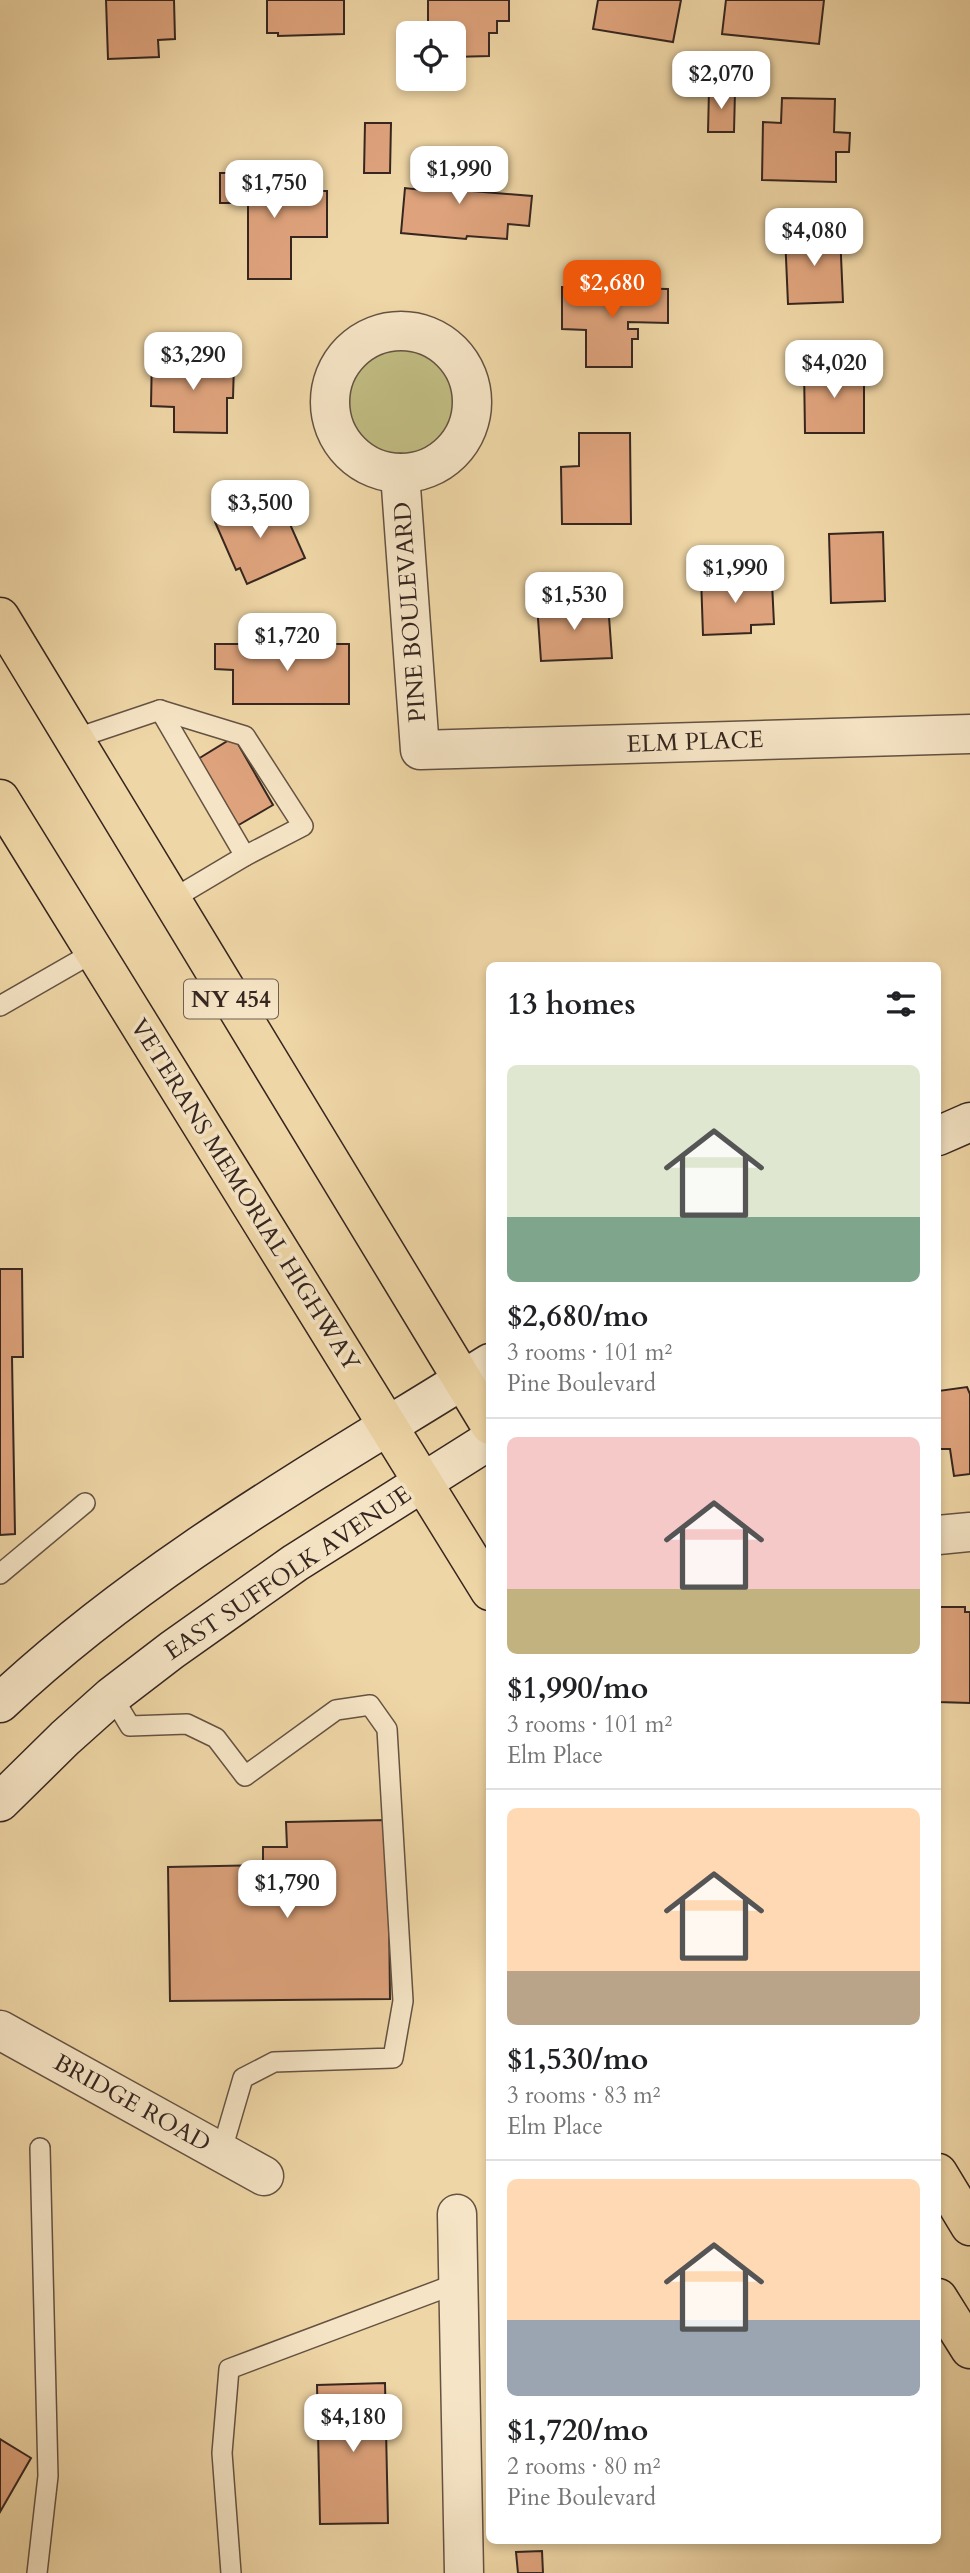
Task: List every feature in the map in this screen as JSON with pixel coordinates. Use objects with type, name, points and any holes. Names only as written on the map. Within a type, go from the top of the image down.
[{"type":"highway","name":"NY 454","points":[[0,617],[171,900],[477,1372],[486,1409]]},
{"type":"highway","name":"VETERANS MEMORIAL HIGHWAY","points":[[0,799],[486,1584]]},
{"type":"highway","points":[[941,2178],[970,2226]]},
{"type":"highway","points":[[941,2303],[970,2349]]},
{"type":"street","name":"PINE BOULEVARD","points":[[400,473],[420,750]]},
{"type":"street","name":"ELM PLACE","points":[[420,750],[970,734]]},
{"type":"street","points":[[941,1135],[970,1122]]},
{"type":"street","points":[[0,1703],[72,1640],[139,1587],[477,1372]]},
{"type":"street","name":"EAST SUFFOLK AVENUE","points":[[0,1801],[113,1696],[240,1599],[486,1443]]},
{"type":"street","points":[[941,1535],[970,1532]]},
{"type":"street","name":"BRIDGE ROAD","points":[[0,2030],[264,2176]]},
{"type":"street","points":[[457,2214],[464,2573]]},
{"type":"lane","points":[[74,739],[160,710],[245,736],[303,827],[245,856],[171,900]]},
{"type":"lane","points":[[160,710],[245,856]]},
{"type":"lane","points":[[0,1006],[94,952]]},
{"type":"lane","points":[[0,1573],[85,1503]]},
{"type":"lane","points":[[113,1696],[130,1726],[187,1724],[216,1738],[245,1776],[337,1710],[370,1705],[387,1729],[403,2001],[393,2058],[274,2062],[243,2078],[221,2153]]},
{"type":"lane","points":[[37,2573],[48,2476],[40,2148]]},
{"type":"lane","points":[[231,2573],[222,2453],[229,2369],[458,2283]]},
{"type":"shaded area","points":[[402,344],[424,349],[442,361],[454,379],[459,401],[454,423],[442,441],[424,453],[402,458],[380,453],[362,441],[350,423],[345,401],[350,379],[362,361],[380,349]]},
{"type":"building","points":[[106,0],[174,0],[175,39],[158,40],[159,57],[108,59]]},
{"type":"building","points":[[267,0],[344,0],[344,34],[278,36],[278,33],[267,33]]},
{"type":"building","points":[[428,0],[509,0],[509,21],[497,21],[497,33],[489,33],[489,56],[466,57],[466,21],[428,21]]},
{"type":"building","points":[[598,0],[681,0],[673,42],[593,29]]},
{"type":"building","points":[[726,0],[824,0],[819,44],[722,34]]},
{"type":"building","points":[[709,90],[735,91],[734,132],[708,132]]},
{"type":"building","points":[[782,98],[835,99],[834,132],[850,133],[849,152],[836,152],[836,182],[762,180],[763,122],[781,123]]},
{"type":"building","points":[[365,123],[391,123],[390,173],[364,173]]},
{"type":"building","points":[[425,156],[464,159],[461,190],[532,196],[529,226],[508,224],[507,239],[467,236],[466,239],[401,233],[405,188],[422,190]]},
{"type":"building","points":[[220,173],[278,173],[278,191],[327,191],[327,237],[291,237],[291,279],[248,279],[248,203],[220,203]]},
{"type":"building","points":[[840,233],[843,302],[788,304],[785,235]]},
{"type":"building","points":[[562,287],[668,289],[668,323],[628,322],[628,329],[638,329],[638,339],[632,339],[632,367],[586,367],[586,330],[562,329]]},
{"type":"building","points":[[152,353],[191,354],[191,363],[234,363],[233,398],[227,398],[227,433],[174,432],[174,407],[151,406]]},
{"type":"building","points":[[864,367],[864,433],[805,433],[804,368]]},
{"type":"building","points":[[579,433],[630,433],[631,524],[562,524],[561,467],[579,466]]},
{"type":"building","points":[[277,495],[305,558],[247,584],[240,568],[236,570],[215,522]]},
{"type":"building","points":[[883,532],[885,601],[831,603],[829,534]]},
{"type":"building","points":[[749,575],[749,583],[772,583],[774,624],[751,625],[751,633],[703,635],[701,577]]},
{"type":"building","points":[[608,603],[612,658],[541,661],[537,604]]},
{"type":"building","points":[[215,644],[349,644],[349,704],[233,704],[233,670],[215,669]]},
{"type":"building","points":[[234,737],[273,805],[237,826],[198,759]]},
{"type":"building","points":[[0,1269],[22,1269],[23,1357],[12,1357],[15,1534],[0,1535]]},
{"type":"building","points":[[967,1387],[970,1394],[970,1474],[954,1476],[950,1449],[941,1449],[941,1391]]},
{"type":"building","points":[[941,1607],[965,1607],[965,1612],[970,1612],[970,1703],[941,1702]]},
{"type":"building","points":[[388,1820],[390,1999],[170,2001],[168,1867],[263,1865],[263,1847],[287,1847],[286,1822]]},
{"type":"building","points":[[385,2383],[388,2523],[320,2524],[317,2385]]},
{"type":"building","points":[[0,2439],[31,2458],[0,2512]]},
{"type":"building","points":[[542,2551],[543,2573],[518,2573],[516,2552]]}]
